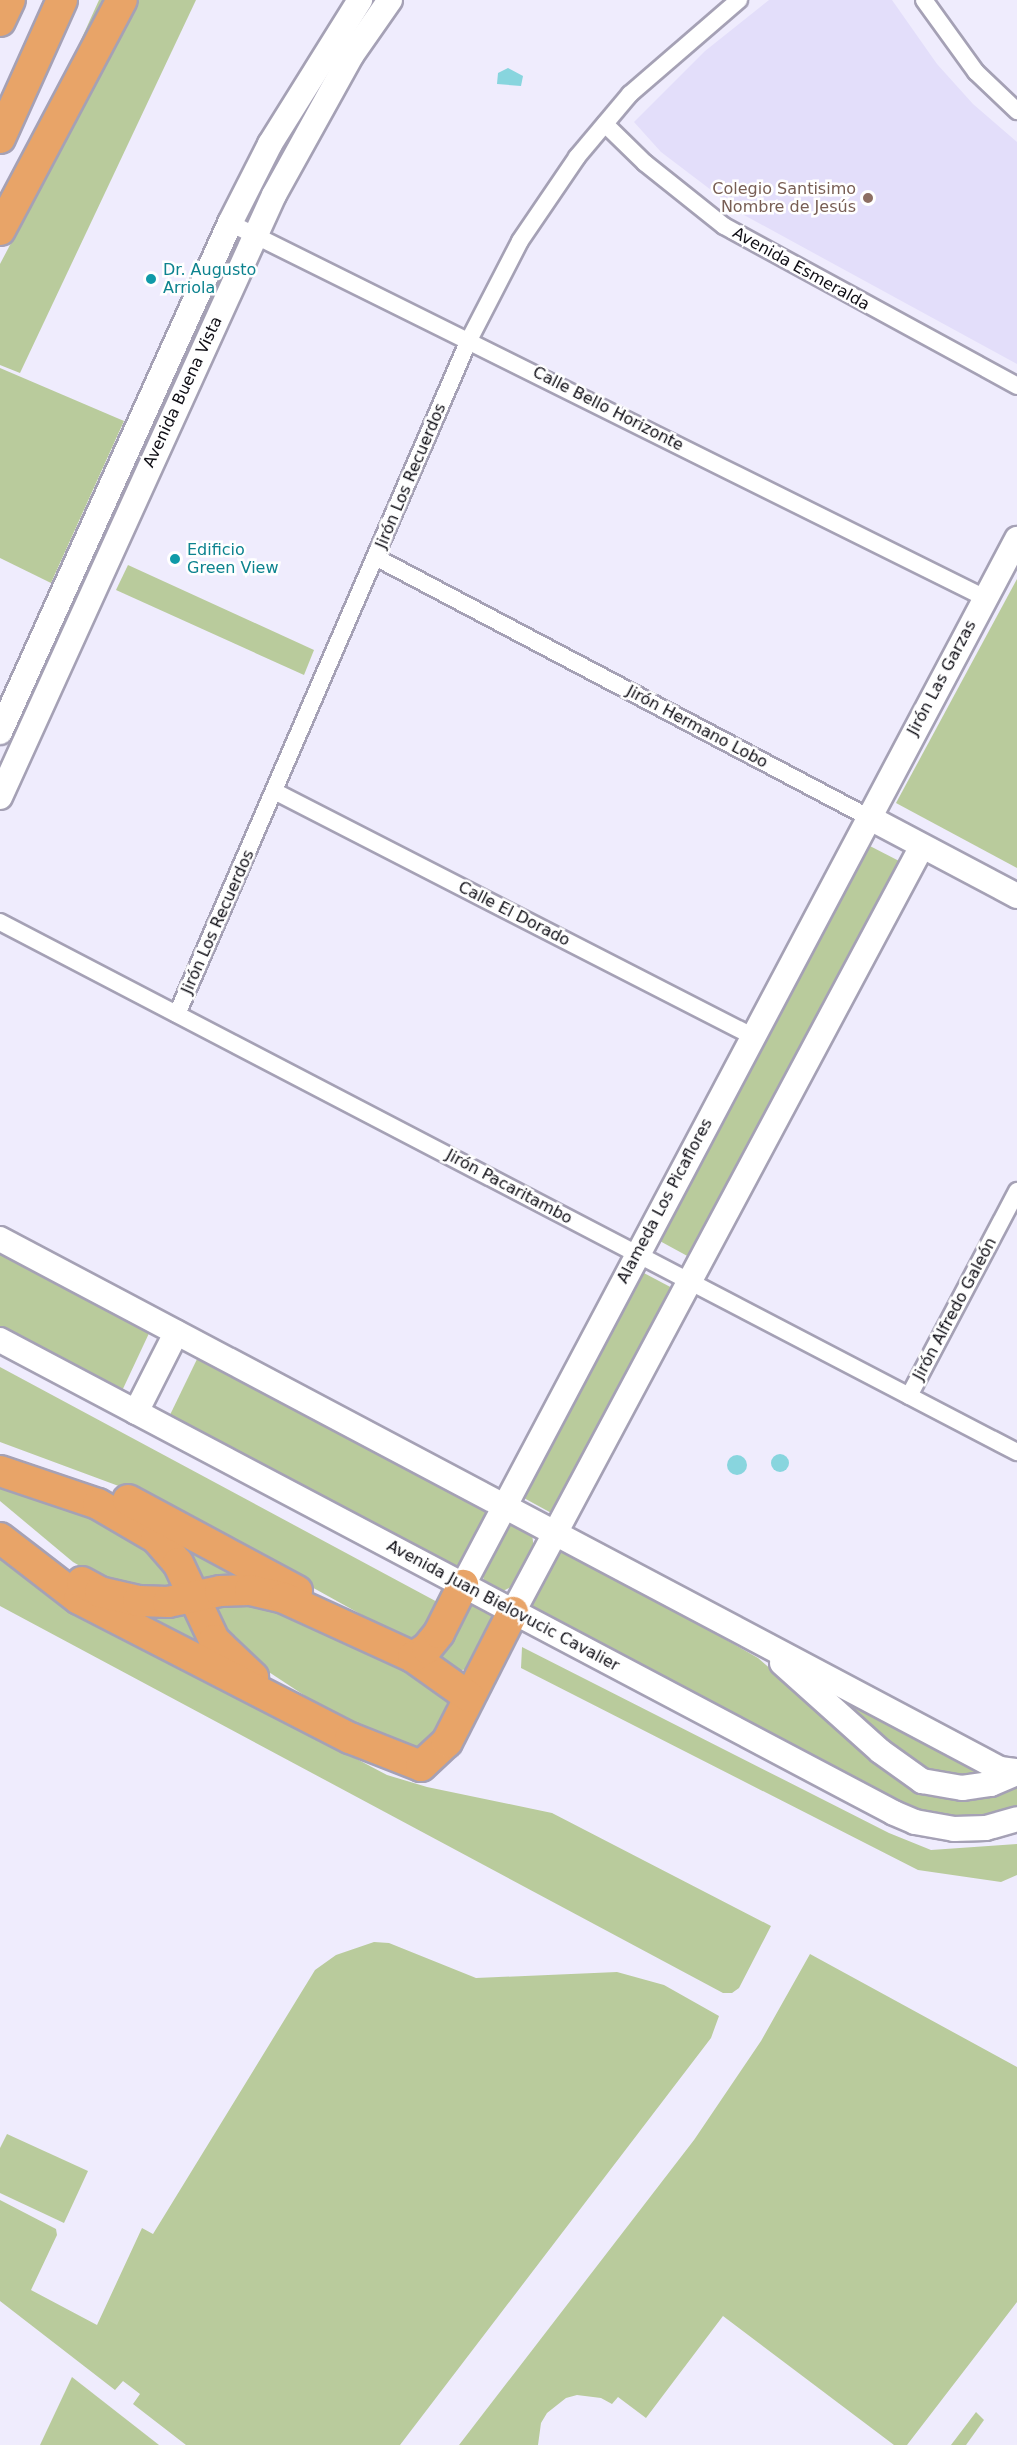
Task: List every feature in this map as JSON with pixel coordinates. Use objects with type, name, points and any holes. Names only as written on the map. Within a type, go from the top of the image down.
[{"type":"highway","points":[[0,21],[10,0]]},
{"type":"highway","points":[[0,138],[62,0]]},
{"type":"highway","points":[[0,230],[122,0]]},
{"type":"highway","points":[[0,1453],[123,1497],[309,1597],[380,1640]]},
{"type":"highway","points":[[0,1471],[98,1504],[131,1520],[156,1538],[178,1563],[214,1640],[230,1658],[290,1702],[350,1738]]},
{"type":"highway","points":[[0,1516],[72,1577],[100,1592],[138,1601],[168,1602],[195,1596],[250,1590],[284,1598],[413,1657],[469,1697]]},
{"type":"highway","points":[[0,1538],[79,1599],[350,1738],[421,1766],[447,1742],[513,1612]]},
{"type":"highway","points":[[413,1657],[427,1648],[439,1633],[463,1586]]},
{"type":"main road","name":"Avenida Buena Vista","points":[[0,732],[230,223],[270,144],[360,0]]},
{"type":"main road","name":"Avenida Buena Vista","points":[[0,797],[118,532],[255,235],[316,116],[390,0]]},
{"type":"main road","points":[[95,520],[118,532]]},
{"type":"main road","name":"Jirón Las Garzas","points":[[868,817],[1017,539]]},
{"type":"main road","name":"Jirón Hermano Lobo","points":[[868,817],[1017,896]]},
{"type":"main road","name":"Alameda Los Picaflores","points":[[463,1586],[868,817]]},
{"type":"main road","points":[[513,1612],[922,846]]},
{"type":"main road","points":[[0,1239],[506,1504],[1000,1769],[1017,1772]]},
{"type":"main road","points":[[136,1412],[176,1333]]},
{"type":"main road","name":"Avenida Juan Bielovucic Cavalier","points":[[0,1340],[463,1586],[915,1822],[974,1829],[1017,1819]]},
{"type":"main road","points":[[754,1638],[880,1751],[922,1781],[962,1788],[991,1784],[1017,1772]]},
{"type":"street","name":"Jirón Los Recuerdos","points":[[177,1014],[276,792],[469,340],[520,242],[605,124],[664,61],[739,0]]},
{"type":"street","points":[[924,0],[976,72],[1017,111]]},
{"type":"street","name":"Avenida Esmeralda","points":[[605,124],[645,163],[724,226],[1017,386]]},
{"type":"street","name":"Calle Bello Horizonte","points":[[230,223],[985,598]]},
{"type":"street","name":"Jirón Hermano Lobo","points":[[376,558],[868,817]]},
{"type":"street","name":"Calle El Dorado","points":[[276,792],[752,1036]]},
{"type":"street","name":"Jirón Pacaritambo","points":[[0,922],[1017,1452]]},
{"type":"street","name":"Jirón Alfredo Galeón","points":[[909,1396],[1017,1191]]},
{"type":"shaded area","name":"Colegio Santisimo Nombre de Jesús","points":[[769,0],[892,0],[937,64],[973,104],[1017,142],[1017,364],[744,215],[661,152],[634,122],[705,51]]},
{"type":"green space","points":[[99,0],[108,0],[84,44],[80,42]]},
{"type":"green space","points":[[139,0],[196,0],[20,373],[0,365],[0,264]]},
{"type":"green space","points":[[0,368],[124,421],[51,583],[0,558]]},
{"type":"green space","points":[[128,565],[314,650],[304,675],[116,590]]},
{"type":"green space","points":[[1017,579],[1017,868],[896,803]]},
{"type":"green space","points":[[868,845],[901,862],[691,1258],[658,1240]]},
{"type":"green space","points":[[0,1250],[151,1329],[121,1393],[0,1329]]},
{"type":"green space","points":[[642,1272],[676,1290],[555,1515],[522,1497]]},
{"type":"green space","points":[[199,1355],[489,1508],[491,1515],[462,1568],[455,1570],[168,1419]]},
{"type":"green space","points":[[0,1367],[441,1604],[418,1646],[151,1498],[0,1442]]},
{"type":"green space","points":[[0,1484],[88,1513],[140,1539],[178,1586],[144,1590],[99,1577],[73,1562],[0,1501]]},
{"type":"green space","points":[[515,1523],[532,1533],[534,1550],[515,1585],[501,1592],[484,1583],[482,1568],[501,1532]]},
{"type":"green space","points":[[176,1543],[267,1581],[202,1584]]},
{"type":"green space","points":[[561,1545],[758,1658],[887,1770],[1017,1783],[1017,1807],[971,1818],[920,1814],[528,1609],[526,1602]]},
{"type":"green space","points":[[0,1549],[279,1718],[387,1775],[427,1787],[552,1813],[771,1926],[739,1988],[732,1993],[723,1993],[0,1606]]},
{"type":"green space","points":[[247,1599],[397,1659],[448,1698],[446,1709],[430,1740],[411,1750],[397,1747],[325,1709],[240,1653],[209,1604]]},
{"type":"green space","points":[[464,1603],[476,1603],[491,1611],[496,1621],[473,1668],[457,1671],[443,1663],[437,1650]]},
{"type":"green space","points":[[187,1608],[222,1664],[135,1612]]},
{"type":"green space","points":[[522,1647],[889,1833],[931,1850],[1017,1844],[1017,1875],[1001,1882],[918,1870],[521,1668]]},
{"type":"green space","points":[[823,1686],[993,1774],[977,1779],[921,1772]]},
{"type":"green space","points":[[374,1942],[389,1943],[476,1978],[617,1972],[664,1985],[719,2016],[711,2038],[400,2445],[186,2445],[133,2404],[140,2394],[123,2381],[115,2390],[0,2301],[0,2200],[56,2229],[57,2235],[31,2290],[97,2325],[142,2228],[153,2234],[315,1970],[336,1955]]},
{"type":"green space","points":[[810,1954],[1017,2067],[1017,2302],[907,2445],[894,2445],[723,2316],[646,2418],[618,2397],[612,2404],[601,2398],[577,2395],[566,2398],[547,2413],[541,2423],[538,2445],[459,2445],[694,2140],[761,2041]]},
{"type":"green space","points":[[7,2134],[88,2171],[64,2223],[0,2193],[0,2148]]},
{"type":"green space","points":[[72,2377],[159,2445],[40,2445]]},
{"type":"green space","points":[[976,2412],[984,2420],[966,2445],[951,2445]]},
{"type":"water","points":[[508,68],[523,76],[521,86],[497,84],[498,73]]},
{"type":"water","points":[[776,1454],[784,1454],[789,1459],[787,1470],[776,1472],[771,1467],[771,1459]]},
{"type":"water","points":[[737,1455],[744,1458],[747,1465],[744,1472],[737,1475],[730,1472],[727,1465],[730,1458]]},
{"type":"place","name":"Colegio Santisimo Nombre de Jesús","points":[[868,198]]},
{"type":"place","name":"Dr. Augusto Arriola","points":[[151,279]]},
{"type":"place","name":"Edificio Green View","points":[[175,559]]}]
